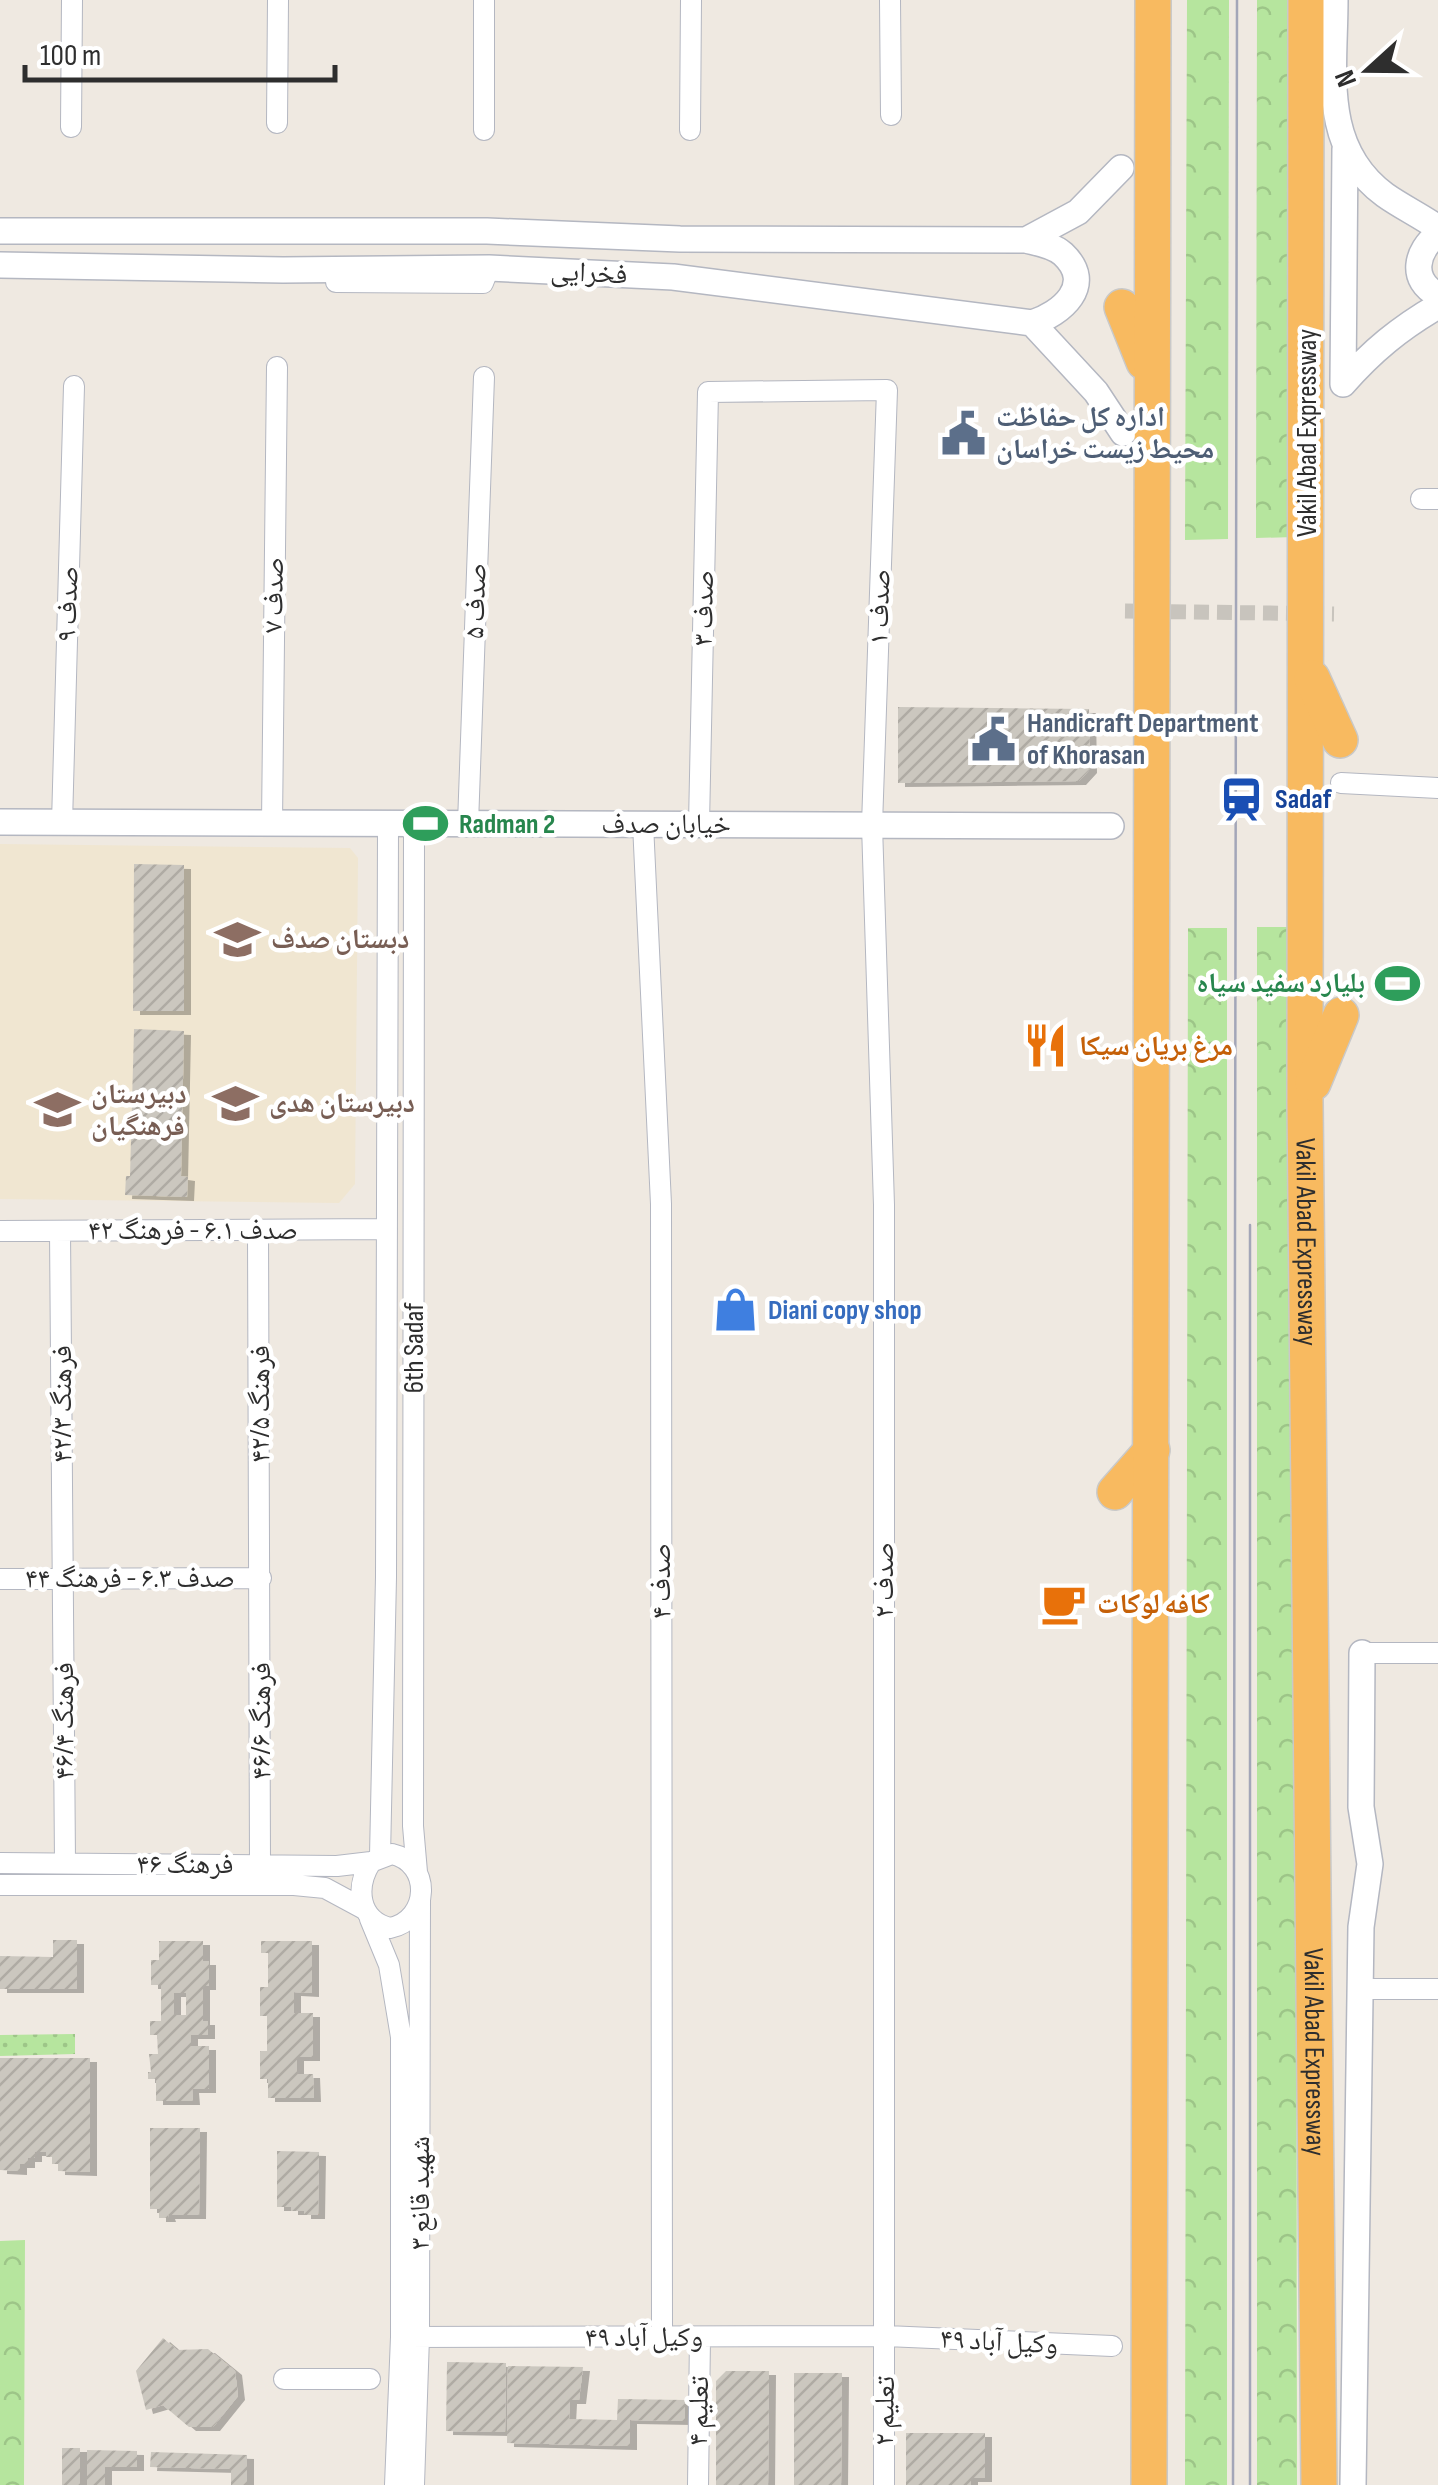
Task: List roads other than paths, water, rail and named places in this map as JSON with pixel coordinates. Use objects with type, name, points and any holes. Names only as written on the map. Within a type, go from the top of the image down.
[{"type":"highway","points":[[1149,2485],[1152,0]]},
{"type":"highway","name":"Vakil Abad Expressway","points":[[1306,0],[1305,1102],[1319,2485]]},
{"type":"highway","points":[[1122,307],[1150,379]]},
{"type":"highway","points":[[1306,665],[1340,740]]},
{"type":"highway","points":[[1305,1102],[1340,1015]]},
{"type":"highway","points":[[1115,1492],[1152,1450]]},
{"type":"street","points":[[71,127],[72,0]]},
{"type":"street","points":[[277,123],[278,0]]},
{"type":"street","points":[[484,0],[484,130]]},
{"type":"street","points":[[690,130],[691,0]]},
{"type":"street","points":[[890,0],[891,115]]},
{"type":"street","points":[[1336,0],[1335,111],[1344,149],[1343,384],[1369,354],[1400,328],[1438,306]]},
{"type":"street","points":[[1344,149],[1384,194],[1438,231],[1423,246],[1418,268],[1428,289],[1438,295]]},
{"type":"street","name":"فخرایی","points":[[0,230],[487,231],[680,239],[1026,240],[1078,212],[1121,168]]},
{"type":"street","points":[[1026,240],[1064,255],[1074,272],[1075,290],[1066,307],[1032,323],[1096,392],[1124,433]]},
{"type":"street","name":"فخرایی","points":[[0,266],[490,268],[673,277],[1032,323]]},
{"type":"street","points":[[75,278],[483,283],[490,268]]},
{"type":"street","name":"صدف ۷","points":[[272,823],[277,368]]},
{"type":"street","name":"صدف ۵","points":[[468,824],[484,378]]},
{"type":"street","name":"صدف ۹","points":[[62,822],[74,386]]},
{"type":"street","name":"صدف ۳","points":[[699,824],[708,392],[887,390]]},
{"type":"street","name":"صدف ۱","points":[[872,825],[887,390]]},
{"type":"street","points":[[1341,783],[1438,788]]},
{"type":"street","name":"خیابان صدف","points":[[0,822],[1101,826]]},
{"type":"street","name":"6th Sadaf","points":[[375,1859],[386,1473],[387,1229],[401,824]]},
{"type":"street","name":"6th Sadaf","points":[[401,824],[414,1474],[413,1826],[418,1872]]},
{"type":"street","name":"صدف ۴","points":[[643,824],[661,1204],[662,2338]]},
{"type":"street","name":"صدف ۲","points":[[872,825],[884,1205],[886,2336]]},
{"type":"street","name":"صدف ۶.۱ - فرهنگ ۴۲","points":[[0,1231],[387,1229]]},
{"type":"street","name":"فرهنگ ۴۲/۳","points":[[60,1230],[63,1578]]},
{"type":"street","name":"فرهنگ ۴۲/۵","points":[[258,1230],[261,1578]]},
{"type":"street","points":[[386,1473],[414,1474]]},
{"type":"street","name":"فرهنگ ۴۶/۴","points":[[63,1578],[65,1863]]},
{"type":"street","name":"صدف ۶.۳ - فرهنگ ۴۴","points":[[0,1579],[261,1578]]},
{"type":"street","name":"فرهنگ ۴۶/۶","points":[[260,1864],[261,1578]]},
{"type":"street","points":[[1353,2485],[1361,1927],[1370,1864],[1362,1808],[1362,1653],[1438,1654]]},
{"type":"street","points":[[403,1856],[418,1872],[420,1901],[411,1919],[390,1928],[367,1914],[362,1880],[375,1859],[403,1856]]},
{"type":"street","name":"فرهنگ ۴۶","points":[[0,1862],[337,1866],[375,1859]]},
{"type":"street","name":"فرهنگ ۴۶","points":[[0,1884],[325,1888],[367,1914]]},
{"type":"street","name":"شهید قانع ۳","points":[[394,2485],[410,2337],[420,1901]]},
{"type":"street","name":"شهید قانع ۳","points":[[367,1914],[389,1965],[401,2037],[414,2485]]},
{"type":"street","points":[[1360,1989],[1438,1990]]},
{"type":"street","name":"وکیل آباد ۴۹","points":[[410,2337],[886,2336]]},
{"type":"street","name":"۴۹ وکیل آباد","points":[[886,2336],[1112,2346]]},
{"type":"street","name":"تعلیم ۲","points":[[884,2485],[886,2336]]},
{"type":"street","name":"تعلیم ۴","points":[[698,2485],[700,2338]]},
{"type":"street","points":[[284,2379],[370,2380]]},
{"type":"tunnel","points":[[1125,611],[1334,614]]},
{"type":"tram line","points":[[1233,2485],[1237,0]]},
{"type":"tram line","points":[[1250,1225],[1250,2485]]},
{"type":"place","name":"اداره کل حفاظت محیط زیست خراسان","points":[[963,433]]},
{"type":"place","name":"Handicraft Department of Khorasan","points":[[994,739]]},
{"type":"place","name":"Sadaf","points":[[1242,799]]},
{"type":"place","name":"Radman 2","points":[[426,824]]},
{"type":"place","name":"دبستان صدف","points":[[238,939]]},
{"type":"place","name":"بلیارد سفید سیاه","points":[[1398,983]]},
{"type":"place","name":"مرغ بریان سیکا","points":[[1046,1046]]},
{"type":"place","name":"دبیرستان هدی","points":[[236,1103]]},
{"type":"place","name":"دبیرستان فرهنگیان","points":[[58,1110]]},
{"type":"place","name":"Diani copy shop","points":[[735,1310]]},
{"type":"place","name":"کافه لوکات","points":[[1064,1604]]}]
